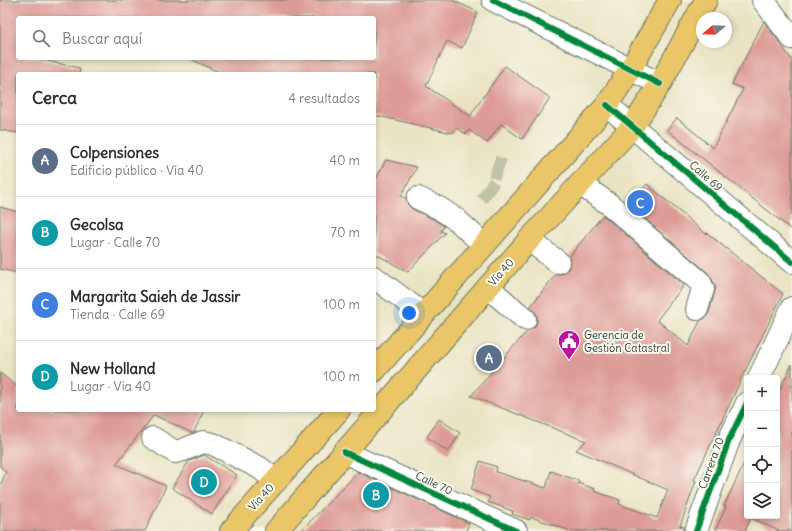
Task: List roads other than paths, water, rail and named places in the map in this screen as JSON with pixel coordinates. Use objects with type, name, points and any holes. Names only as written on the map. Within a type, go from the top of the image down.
[{"type":"highway","points":[[376,368],[607,105],[631,68],[670,0]]},
{"type":"highway","name":"Vía 40","points":[[276,531],[529,240],[633,126],[660,84],[706,0]]},
{"type":"highway","name":"Vía 40","points":[[231,531],[337,412]]},
{"type":"street","points":[[493,0],[631,68],[660,84]]},
{"type":"street","points":[[763,0],[788,28]]},
{"type":"street","name":"Calle 69","points":[[607,105],[792,262]]},
{"type":"street","points":[[580,184],[609,204],[700,282],[703,289],[697,309]]},
{"type":"street","points":[[418,198],[439,208],[457,220],[484,245]]},
{"type":"street","points":[[529,240],[558,262]]},
{"type":"street","points":[[376,279],[423,314]]},
{"type":"street","points":[[489,286],[498,296],[525,319]]},
{"type":"street","points":[[760,375],[792,308]]},
{"type":"street","name":"Carrera 70","points":[[696,531],[729,440],[744,409]]},
{"type":"street","points":[[153,438],[174,452],[203,442],[213,444],[260,468],[276,481]]},
{"type":"street","name":"Calle 70","points":[[344,452],[516,531]]},
{"type":"tunnel","points":[[492,166],[503,170]]},
{"type":"tunnel","points":[[483,187],[493,194]]},
{"type":"place","name":"Margarita Saieh de Jassir","points":[[640,203]]},
{"type":"place","name":"Colpensiones","points":[[489,358]]},
{"type":"place","name":"Gerencia de Gestión Catastral","points":[[569,360]]},
{"type":"place","name":"New Holland","points":[[204,482]]},
{"type":"place","name":"Gecolsa","points":[[376,495]]}]
